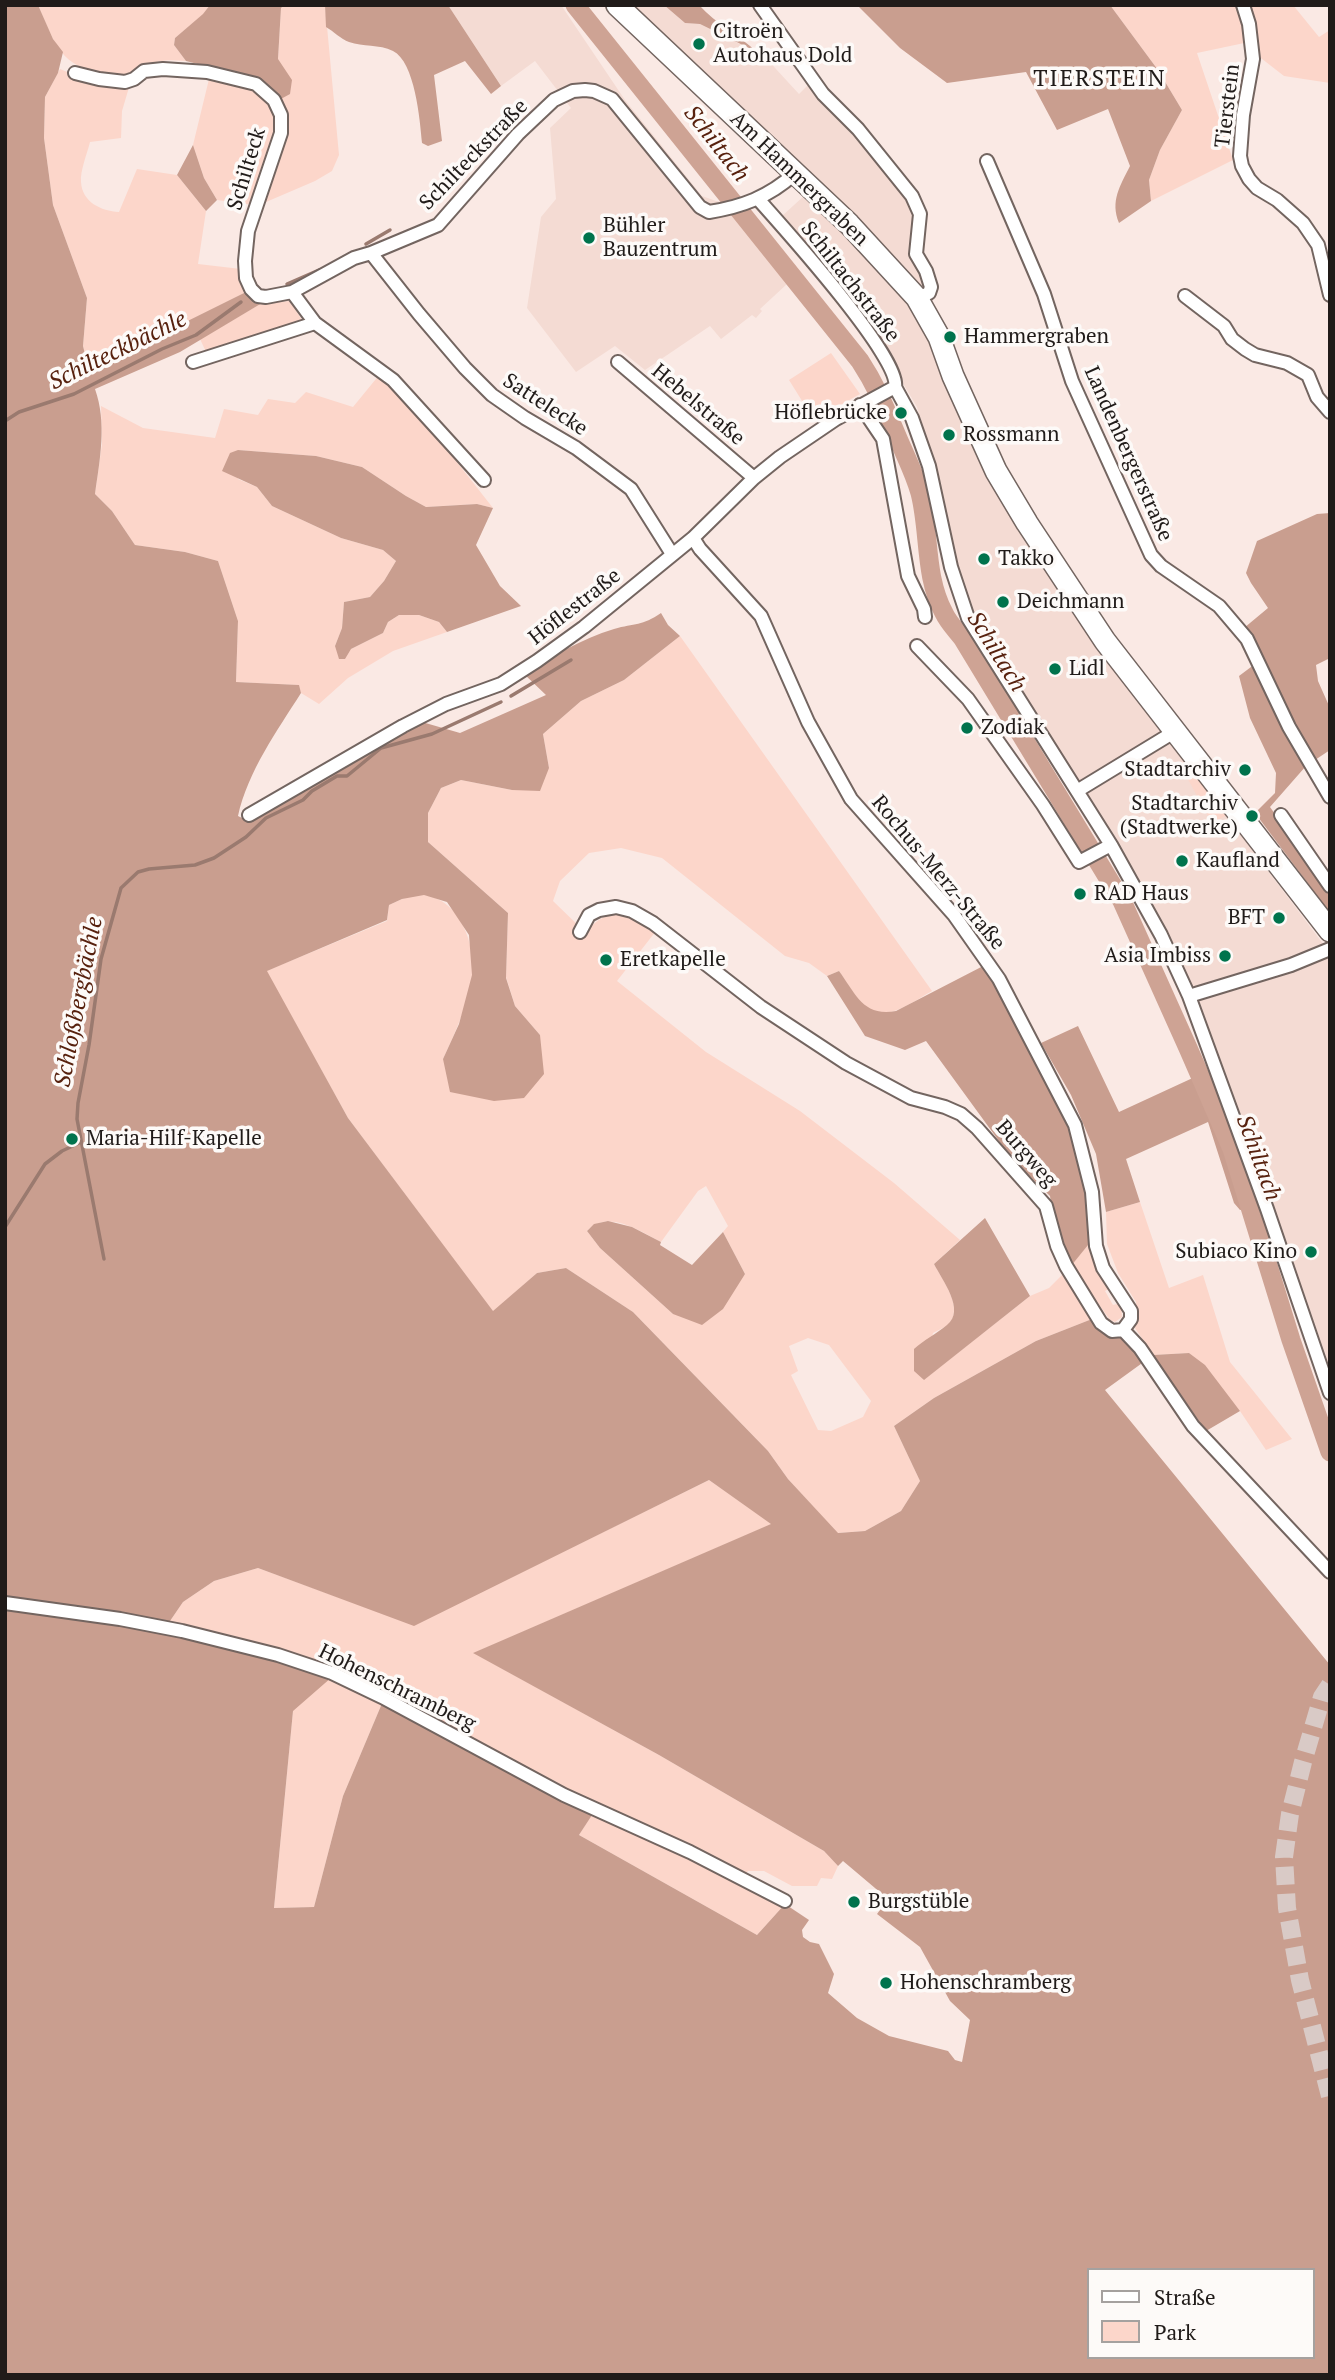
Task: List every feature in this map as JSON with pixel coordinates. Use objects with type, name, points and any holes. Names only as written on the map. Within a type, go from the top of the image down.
[{"type":"main road","name":"Am Hammergraben","points":[[617,5],[849,224],[917,298],[939,337],[996,471],[1105,640],[1330,931]]},
{"type":"street","points":[[760,5],[823,94],[895,172],[919,208],[916,254],[926,271],[931,288],[929,293],[917,298]]},
{"type":"street","name":"Tierstein","points":[[1243,5],[1249,24],[1253,59],[1243,115],[1240,156],[1249,178],[1257,188],[1303,223],[1318,245],[1330,295]]},
{"type":"street","name":"Schilteck","points":[[75,73],[125,82],[144,71],[163,69],[208,72],[256,84],[267,91],[281,115],[281,133],[248,231],[246,278],[258,296],[292,292]]},
{"type":"street","name":"Schilteckstraße","points":[[292,292],[338,265],[438,225],[527,125],[554,100],[573,91],[594,91],[612,99],[700,207],[709,212],[754,201]]},
{"type":"street","name":"Landenbergerstraße","points":[[987,161],[1044,294],[1072,381],[1151,555],[1161,566],[1219,606],[1247,639],[1289,727],[1330,797]]},
{"type":"street","points":[[754,201],[777,189],[794,174]]},
{"type":"street","name":"Schiltachstraße","points":[[754,201],[844,300],[887,361],[897,381],[890,389],[912,418],[929,466],[951,566],[968,618],[1077,791],[1107,848],[1161,935],[1189,996],[1267,1209],[1330,1393]]},
{"type":"street","name":"Sattelecke","points":[[371,253],[419,314],[492,395],[576,448],[631,489],[672,554]]},
{"type":"street","points":[[292,292],[315,323],[393,380],[484,480]]},
{"type":"street","points":[[1185,296],[1224,326],[1232,339],[1245,349],[1255,355],[1287,363],[1308,375],[1317,397],[1330,412]]},
{"type":"street","points":[[193,362],[315,323]]},
{"type":"street","name":"Hebelstraße","points":[[618,362],[754,478]]},
{"type":"street","name":"Höflestraße","points":[[249,815],[402,726],[446,704],[501,684],[584,627],[694,538],[754,478],[810,436],[890,389]]},
{"type":"street","points":[[866,402],[883,439],[908,576],[924,609],[925,617]]},
{"type":"street","name":"Rochus-Merz-Straße","points":[[694,538],[700,550],[761,616],[808,722],[851,799],[954,915],[999,979],[1065,1102],[1074,1125],[1092,1192],[1096,1245],[1103,1268],[1131,1311],[1131,1319],[1124,1330]]},
{"type":"street","points":[[917,646],[968,699],[1005,755],[1043,805],[1079,862],[1107,848]]},
{"type":"street","points":[[1077,791],[1174,732]]},
{"type":"street","points":[[1281,816],[1330,886]]},
{"type":"street","name":"Burgweg","points":[[580,932],[589,915],[599,909],[616,907],[632,912],[653,923],[742,993],[814,1043],[887,1087],[911,1098],[961,1114],[977,1128],[1046,1206],[1057,1246],[1066,1266],[1101,1323],[1112,1331],[1124,1330],[1140,1348],[1194,1426],[1330,1573]]},
{"type":"street","points":[[1189,996],[1291,965],[1330,949]]},
{"type":"street","name":"Hohenschramberg","points":[[5,1603],[120,1619],[181,1631],[278,1654],[332,1673],[564,1796],[690,1852],[785,1901]]},
{"type":"shaded area","points":[[5,5],[38,5],[53,39],[63,52],[58,73],[45,97],[44,138],[53,205],[87,298],[83,346],[89,370],[248,291],[262,303],[180,352],[95,389],[102,428],[95,494],[112,511],[135,545],[185,552],[218,561],[238,621],[236,682],[299,685],[301,693],[256,767],[238,816],[250,822],[265,810],[422,722],[460,733],[546,695],[524,674],[590,638],[643,622],[661,613],[668,625],[680,636],[624,680],[581,701],[543,734],[549,768],[540,791],[512,790],[461,780],[441,788],[428,813],[428,842],[508,913],[506,978],[515,1006],[540,1035],[544,1074],[524,1098],[494,1101],[450,1092],[443,1059],[459,1024],[472,975],[469,935],[447,902],[424,895],[402,899],[389,905],[387,920],[267,971],[348,1118],[493,1311],[537,1273],[566,1268],[633,1312],[768,1451],[788,1479],[838,1533],[865,1531],[901,1511],[920,1481],[894,1426],[934,1398],[1036,1341],[1092,1319],[1114,1336],[1126,1337],[1145,1361],[1105,1390],[1330,1665],[1330,2375],[5,2375]],"holes":[[[709,1480],[771,1524],[473,1653],[659,1755],[824,1851],[838,1866],[843,1861],[888,1899],[877,1914],[920,1947],[950,2001],[970,2020],[962,2062],[955,2060],[948,2051],[889,2036],[857,2018],[828,1993],[834,1974],[819,1944],[803,1937],[802,1930],[809,1920],[785,1904],[757,1935],[579,1835],[592,1815],[383,1701],[343,1796],[314,1907],[274,1908],[293,1711],[332,1677],[280,1659],[176,1634],[170,1621],[183,1602],[214,1581],[258,1568],[414,1626]]]},
{"type":"shaded area","points":[[210,5],[284,5],[281,8],[278,59],[292,80],[290,94],[279,100],[221,70],[186,61],[174,45],[175,38]]},
{"type":"shaded area","points":[[325,5],[448,5],[501,86],[491,94],[465,61],[434,75],[442,141],[428,146],[422,143],[415,92],[407,67],[400,57],[388,49],[354,44],[340,37],[326,27]]},
{"type":"shaded area","points":[[448,5],[561,5],[625,100],[702,196],[727,202],[787,284],[760,309],[762,311],[756,318],[752,315],[721,339],[710,326],[645,370],[615,346],[576,372],[527,308],[541,217],[556,199],[550,128],[571,108],[535,61],[501,86]]},
{"type":"shaded area","points":[[632,5],[664,5],[685,23],[700,24],[764,56],[799,94],[810,83],[888,165],[916,208],[925,287],[920,285]]},
{"type":"shaded area","points":[[664,5],[699,5],[757,52],[700,24],[685,23]]},
{"type":"shaded area","points":[[857,5],[1110,5],[1158,70],[1182,110],[1160,150],[1149,180],[1151,201],[1119,223],[1116,201],[1130,166],[1108,109],[1057,130],[1026,72],[947,83],[900,48]]},
{"type":"shaded area","points":[[193,145],[204,178],[217,200],[206,211],[177,175]]},
{"type":"shaded area","points":[[805,195],[875,259],[929,330],[955,393],[1185,761],[1330,953],[1330,1375],[1199,1000],[1099,815],[974,615],[958,579],[917,407],[882,348],[782,216]]},
{"type":"shaded area","points":[[238,450],[316,456],[362,467],[426,507],[477,504],[493,508],[476,545],[500,586],[521,606],[447,632],[439,622],[419,615],[399,615],[388,622],[383,633],[351,649],[345,659],[339,659],[335,646],[342,628],[344,602],[370,597],[396,561],[383,550],[341,538],[272,506],[257,487],[222,471],[230,453]]},
{"type":"shaded area","points":[[1330,513],[1330,658],[1316,665],[1318,681],[1330,708],[1330,750],[1306,766],[1270,807],[1330,892],[1330,913],[1255,813],[1275,793],[1276,773],[1250,718],[1239,676],[1259,661],[1244,628],[1268,608],[1246,573],[1257,541],[1317,514]]},
{"type":"shaded area","points":[[987,964],[1061,1100],[1079,1148],[1091,1220],[1088,1245],[1071,1266],[1056,1236],[1050,1196],[1012,1159],[926,1041],[905,1050],[865,1036],[827,976],[839,971],[862,1002],[876,1011],[885,1012],[896,1011]]},
{"type":"shaded area","points":[[1078,1026],[1119,1112],[1197,1076],[1228,1152],[1246,1209],[1240,1210],[1234,1203],[1208,1122],[1126,1159],[1140,1202],[1106,1212],[1096,1154],[1071,1095],[1041,1043]]},
{"type":"shaded area","points":[[985,1218],[1030,1296],[924,1380],[914,1371],[914,1349],[947,1325],[954,1311],[951,1295],[934,1264]]},
{"type":"shaded area","points":[[608,1221],[632,1227],[661,1242],[660,1245],[692,1265],[723,1232],[745,1274],[723,1309],[702,1325],[673,1314],[600,1248],[587,1231],[594,1224]]},
{"type":"shaded area","points":[[1189,1353],[1205,1365],[1240,1411],[1206,1431],[1153,1355]]},
{"type":"green space","points":[[38,5],[210,5],[204,14],[175,38],[174,45],[186,61],[155,62],[136,70],[133,77],[130,77],[91,71],[69,59],[55,42]]},
{"type":"green space","points":[[284,5],[325,5],[339,155],[332,171],[259,205],[282,140],[278,59],[281,8]]},
{"type":"green space","points":[[1110,5],[1241,5],[1249,42],[1197,53],[1233,160],[1151,201],[1149,180],[1160,150],[1182,110],[1158,70]]},
{"type":"green space","points":[[1247,5],[1293,5],[1319,37],[1330,30],[1330,83],[1284,76],[1257,55]]},
{"type":"green space","points":[[60,69],[77,76],[130,84],[122,111],[121,138],[90,142],[81,178],[82,189],[89,200],[106,210],[119,212],[137,169],[177,175],[206,211],[198,264],[241,269],[248,291],[90,371],[83,346],[87,298],[53,205],[44,138],[45,97]]},
{"type":"green space","points":[[210,75],[259,90],[275,111],[278,129],[254,205],[217,200],[204,178],[193,145]]},
{"type":"green space","points":[[290,301],[302,320],[293,327],[207,354],[200,339],[262,303]]},
{"type":"green space","points":[[831,353],[860,394],[814,420],[789,380]]},
{"type":"green space","points":[[380,374],[434,433],[493,508],[477,504],[426,507],[362,467],[316,456],[238,450],[238,479],[257,487],[272,506],[341,538],[383,550],[396,561],[370,597],[344,602],[342,628],[335,646],[351,649],[383,633],[388,622],[399,615],[419,615],[439,622],[447,632],[393,651],[348,678],[319,704],[301,693],[298,685],[236,682],[238,621],[218,561],[185,552],[135,545],[112,511],[95,494],[102,444],[101,406],[143,428],[215,438],[224,409],[258,415],[268,399],[295,403],[306,392],[353,407]]},
{"type":"green space","points":[[680,636],[932,991],[899,1009],[873,1012],[858,1000],[839,971],[827,976],[809,963],[785,956],[662,858],[621,848],[589,853],[560,881],[553,901],[585,932],[612,914],[636,919],[656,931],[617,981],[706,1052],[800,1111],[894,1183],[960,1240],[934,1264],[950,1294],[954,1311],[948,1325],[933,1333],[923,1380],[1030,1296],[1049,1288],[1064,1273],[1092,1319],[1036,1341],[934,1398],[894,1426],[920,1481],[901,1511],[865,1531],[837,1533],[788,1479],[768,1451],[633,1312],[566,1268],[537,1273],[493,1312],[348,1118],[266,971],[387,921],[389,905],[411,896],[425,895],[448,905],[456,915],[468,938],[473,964],[467,998],[443,1059],[540,1035],[515,1006],[506,977],[508,913],[428,842],[428,813],[441,788],[461,780],[512,790],[549,768],[543,734],[581,701],[624,680]],"holes":[[[706,1186],[728,1226],[723,1232],[745,1274],[673,1314],[600,1248],[587,1231],[595,1225],[614,1222],[661,1242],[698,1191]],[[808,1338],[829,1345],[871,1401],[863,1417],[831,1431],[818,1430],[791,1375],[798,1371],[789,1346]]]},
{"type":"green space","points":[[1185,761],[1227,815],[1212,823],[1179,763]]},
{"type":"green space","points":[[1140,1202],[1169,1288],[1203,1275],[1230,1362],[1292,1439],[1266,1450],[1240,1411],[1189,1353],[1153,1355],[1135,1328],[1136,1302],[1118,1273],[1107,1244],[1106,1212]]},
{"type":"green space","points":[[1089,1239],[1092,1251],[1112,1287],[1105,1291],[1113,1305],[1121,1303],[1122,1317],[1115,1322],[1110,1320],[1071,1266]]},
{"type":"green space","points":[[709,1480],[772,1524],[474,1653],[659,1755],[824,1851],[838,1866],[832,1879],[821,1878],[817,1886],[792,1886],[764,1871],[748,1871],[740,1881],[785,1904],[757,1935],[579,1835],[591,1815],[383,1701],[343,1796],[314,1907],[274,1908],[293,1711],[176,1634],[170,1621],[183,1602],[214,1581],[258,1568],[414,1625]]},
{"type":"waterway","name":"Schiltach","points":[[575,5],[860,361],[872,382],[918,486],[933,584],[944,613],[963,639],[1122,901],[1232,1149],[1291,1340],[1330,1452]]},
{"type":"waterway","name":"Schilteckbächle","points":[[366,244],[390,230]]},
{"type":"waterway","name":"Schilteckbächle","points":[[287,284],[319,270]]},
{"type":"waterway","name":"Schilteckbächle","points":[[5,421],[19,412],[74,394],[162,349],[196,335],[241,302]]},
{"type":"waterway","name":"Schloßbergbächle","points":[[511,696],[571,660]]},
{"type":"waterway","name":"Schloßbergbächle","points":[[104,1259],[77,1119],[101,959],[121,888],[138,872],[195,865],[214,858],[246,837],[266,818],[303,800],[312,791],[337,776],[347,776],[381,748],[432,734],[501,702]]},
{"type":"waterway","points":[[5,1227],[45,1164],[62,1151],[81,1142]]},
{"type":"tunnel","points":[[1330,1685],[1322,1697],[1303,1762],[1290,1814],[1284,1857],[1287,1908],[1300,1980],[1330,2096]]},
{"type":"place","name":"Citroën Autohaus Dold","points":[[699,44]]},
{"type":"place","name":"Bühler Bauzentrum","points":[[589,238]]},
{"type":"place","name":"Hammergraben","points":[[950,337]]},
{"type":"place","name":"Höflebrücke","points":[[901,413]]},
{"type":"place","name":"Rossmann","points":[[949,435]]},
{"type":"place","name":"Takko","points":[[984,559]]},
{"type":"place","name":"Deichmann","points":[[1003,602]]},
{"type":"place","name":"Lidl","points":[[1055,669]]},
{"type":"place","name":"Zodiak","points":[[967,728]]},
{"type":"place","name":"Stadtarchiv","points":[[1245,770]]},
{"type":"place","name":"Stadtarchiv (Stadtwerke)","points":[[1252,816]]},
{"type":"place","name":"Kaufland","points":[[1182,861]]},
{"type":"place","name":"RAD Haus","points":[[1080,894]]},
{"type":"place","name":"BFT","points":[[1279,918]]},
{"type":"place","name":"Asia Imbiss","points":[[1225,956]]},
{"type":"place","name":"Eretkapelle","points":[[606,960]]},
{"type":"place","name":"Maria-Hilf-Kapelle","points":[[72,1139]]},
{"type":"place","name":"Subiaco Kino","points":[[1311,1252]]},
{"type":"place","name":"Burgstüble","points":[[854,1902]]},
{"type":"place","name":"Hohenschramberg","points":[[886,1983]]},
{"type":"district","name":"TIERSTEIN","points":[[1100,79]]}]
